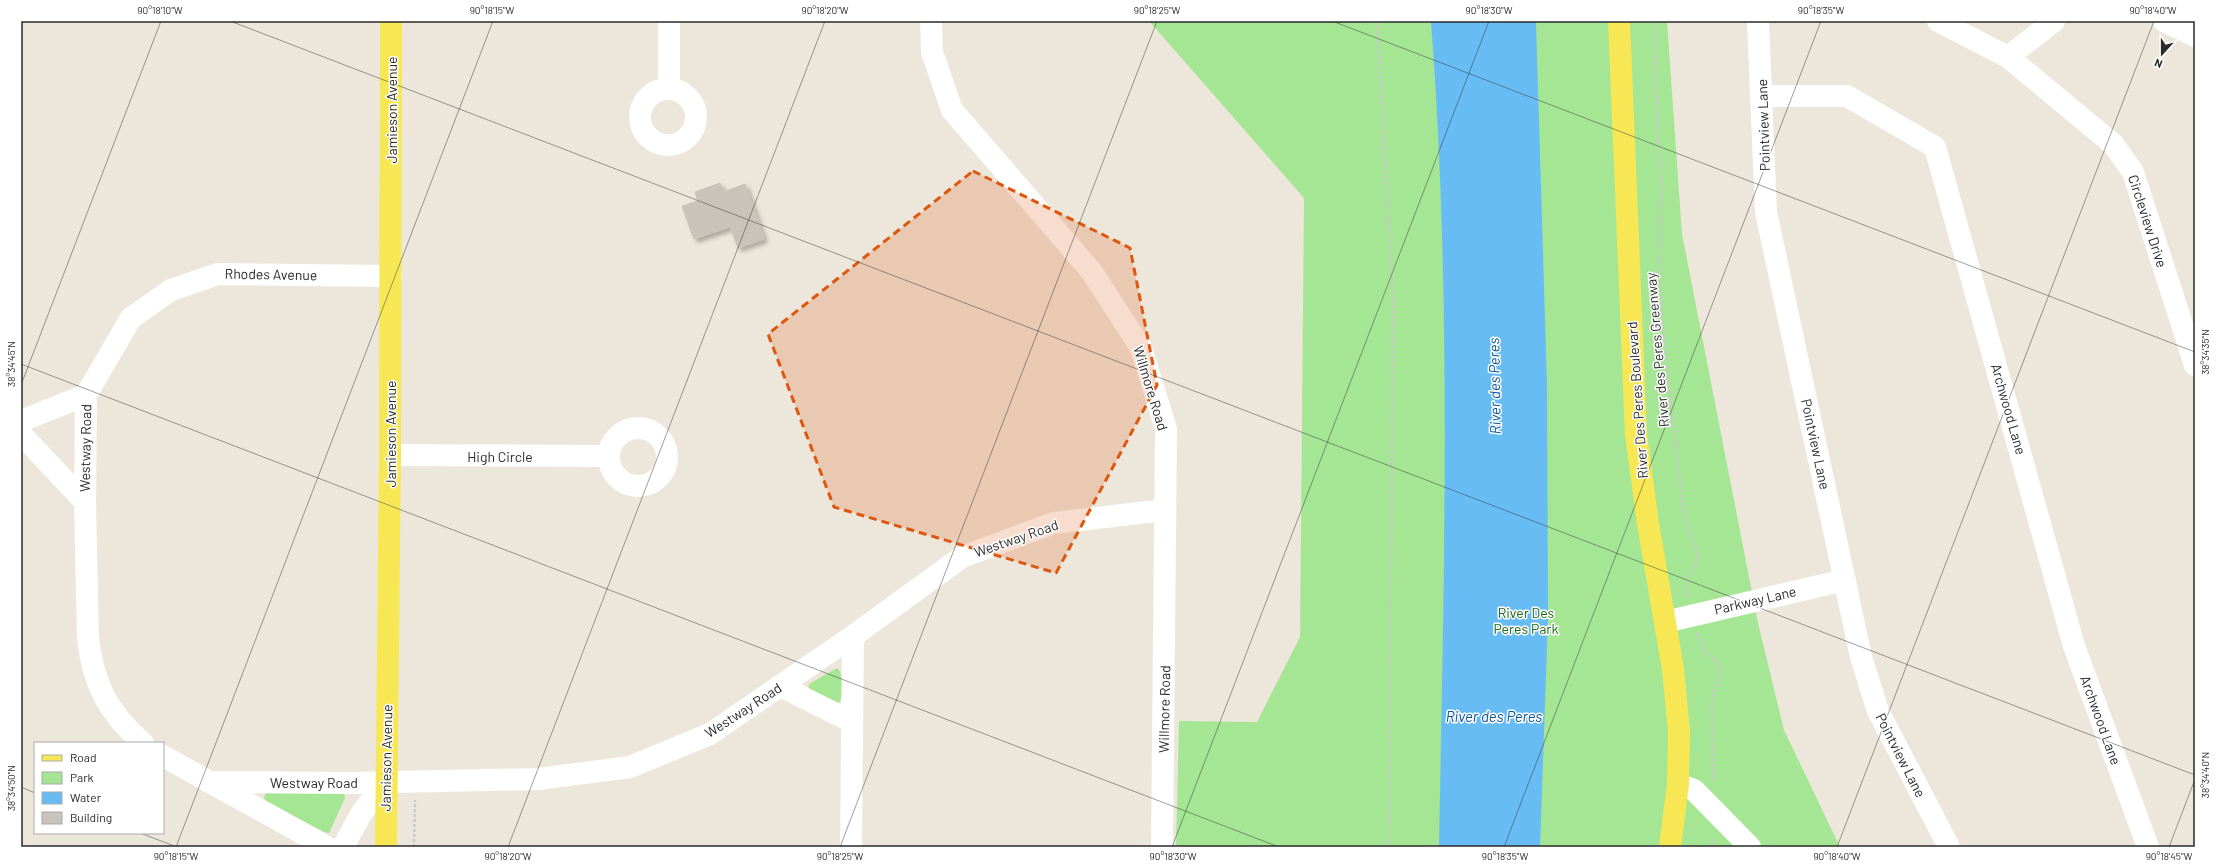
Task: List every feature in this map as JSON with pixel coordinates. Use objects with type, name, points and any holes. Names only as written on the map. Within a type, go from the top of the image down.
[{"type":"main road","name":"Jamieson Avenue","points":[[386,847],[390,455],[391,21]]},
{"type":"main road","name":"River Des Peres Boulevard","points":[[1619,21],[1636,434],[1648,524],[1665,622],[1678,724],[1678,784],[1670,847]]},
{"type":"street","points":[[669,89],[670,21]]},
{"type":"street","name":"Willmore Road","points":[[931,21],[932,52],[952,110],[1092,272],[1141,348],[1166,429],[1162,847]]},
{"type":"street","name":"Pointview Lane","points":[[1758,21],[1766,212],[1862,657],[1878,711],[1949,847]]},
{"type":"street","name":"Circleview Drive","points":[[1938,21],[2008,57],[2114,144],[2133,172],[2194,360]]},
{"type":"street","points":[[2008,57],[2054,21]]},
{"type":"street","points":[[2164,21],[2195,36]]},
{"type":"street","name":"Archwood Lane","points":[[1762,96],[1847,96],[1936,147],[2074,646],[2148,847]]},
{"type":"street","name":"Rhodes Avenue","points":[[86,395],[131,318],[171,290],[218,274],[391,276]]},
{"type":"street","points":[[21,422],[86,395]]},
{"type":"street","name":"Westway Road","points":[[86,395],[85,502],[88,638],[90,659],[98,685],[109,708],[128,730],[142,742]]},
{"type":"street","name":"Westway Road","points":[[21,434],[85,502]]},
{"type":"street","name":"High Circle","points":[[390,455],[609,456]]},
{"type":"street","name":"Westway Road","points":[[209,782],[386,782],[538,779],[630,766],[710,734],[853,636],[962,556],[1054,523],[1166,510]]},
{"type":"street","name":"Parkway Lane","points":[[1665,622],[1845,580]]},
{"type":"street","points":[[851,847],[853,636]]},
{"type":"street","points":[[780,686],[852,722]]},
{"type":"street","name":"Westway Road","points":[[164,757],[327,847]]},
{"type":"street","points":[[343,847],[361,814],[386,782]]},
{"type":"street","points":[[1678,784],[1694,790],[1750,847]]},
{"type":"path","points":[[1377,21],[1393,301],[1389,847]]},
{"type":"path","name":"River des Peres Greenway","points":[[1654,21],[1661,179],[1659,271],[1665,353],[1683,508],[1689,532],[1696,548],[1696,562],[1687,576],[1686,585],[1689,600]]},
{"type":"path","points":[[1696,627],[1699,640],[1704,650],[1721,668],[1712,700],[1712,847]]},
{"type":"highlighted area","points":[[973,171],[1130,248],[1157,385],[1056,573],[834,507],[768,334]]},
{"type":"green space","name":"River Des Peres Park","points":[[1149,21],[1667,21],[1682,234],[1758,623],[1784,730],[1840,847],[1176,847],[1179,721],[1257,722],[1300,637],[1304,198]]},
{"type":"green space","points":[[837,668],[842,679],[839,703],[808,690],[809,684]]},
{"type":"green space","points":[[267,790],[338,792],[344,794],[345,798],[329,833],[324,832],[266,801],[264,798]]},
{"type":"water","name":"River des Peres","points":[[1431,21],[1536,21],[1547,385],[1548,618],[1540,847],[1439,847],[1445,434],[1444,330],[1438,124]]},
{"type":"building","points":[[720,183],[723,192],[745,184],[764,239],[738,248],[730,227],[694,239],[682,206],[698,201],[695,192]]}]
